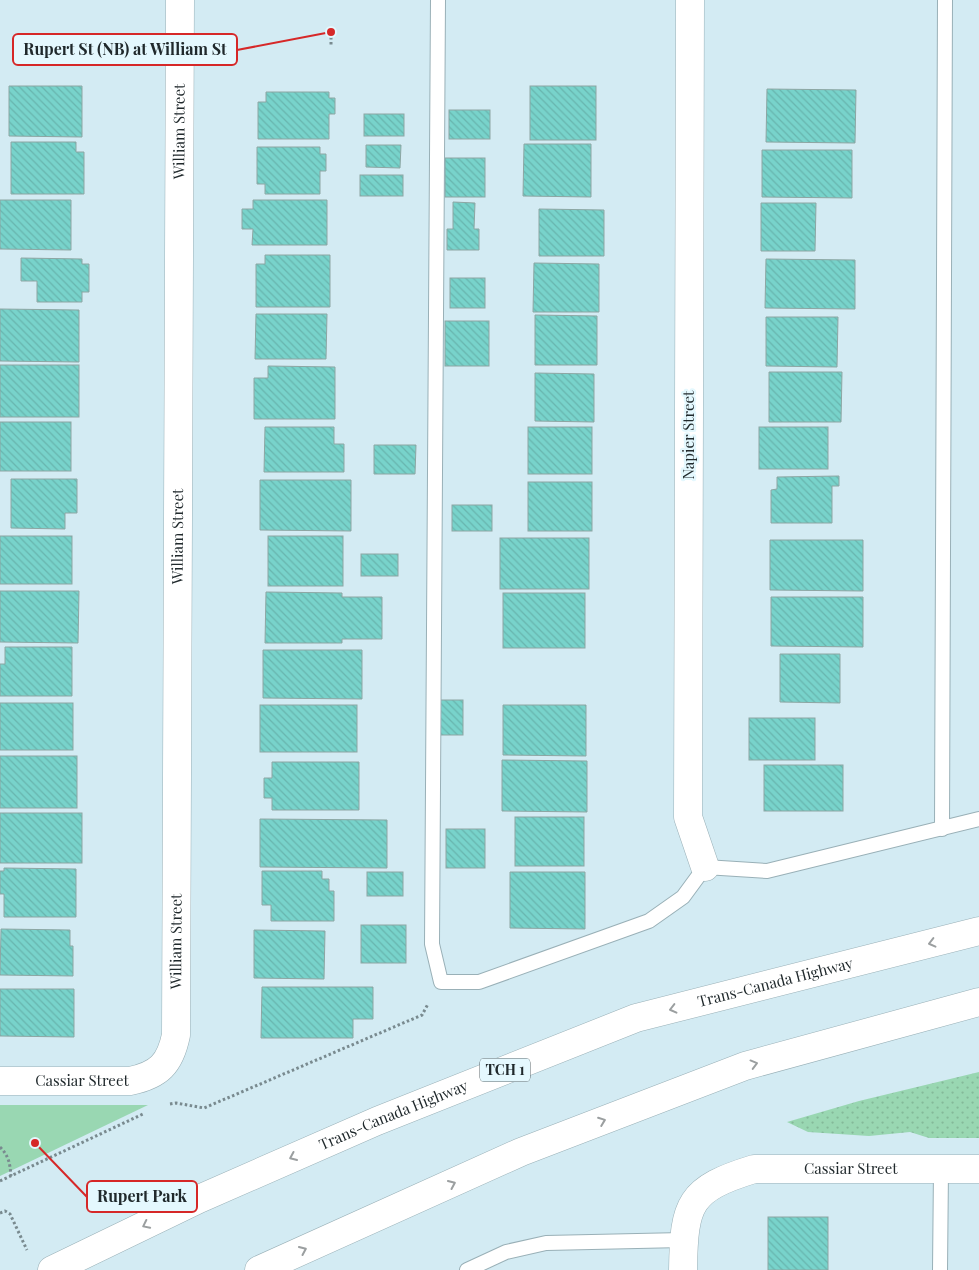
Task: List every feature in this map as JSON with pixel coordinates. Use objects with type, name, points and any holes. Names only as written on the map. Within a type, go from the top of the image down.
[{"type":"main road","name":"William Street","points":[[161,1068],[171,1053],[176,1035],[180,0]]},
{"type":"main road","name":"Napier Street","points":[[690,0],[688,818],[705,867]]},
{"type":"main road","name":"Trans-Canada Highway","points":[[52,1270],[198,1199],[377,1121],[636,1018],[979,931]]},
{"type":"main road","points":[[259,1270],[521,1152],[744,1066],[979,1002]]},
{"type":"main road","points":[[942,1012],[979,1009]]},
{"type":"main road","name":"Cassiar Street","points":[[0,1081],[130,1081],[146,1078],[161,1068]]},
{"type":"main road","name":"Cassiar Street","points":[[683,1240],[686,1220],[692,1204],[706,1188],[725,1178],[754,1169],[979,1169]]},
{"type":"main road","points":[[683,1240],[683,1270]]},
{"type":"lane","points":[[438,0],[432,944],[441,982],[479,982],[649,921],[683,897],[705,867],[767,871],[979,819]]},
{"type":"lane","points":[[942,829],[945,0]]},
{"type":"lane","points":[[940,1270],[941,1169]]},
{"type":"lane","points":[[467,1270],[506,1252],[546,1244],[683,1240]]},
{"type":"path","points":[[331,32],[332,45]]},
{"type":"path","points":[[168,1104],[176,1103],[204,1108],[422,1015],[441,982]]},
{"type":"path","points":[[0,1181],[152,1110]]},
{"type":"path","points":[[0,1147],[7,1154],[10,1162],[11,1176]]},
{"type":"path","points":[[0,1213],[5,1211],[10,1214],[29,1254]]},
{"type":"green space","points":[[979,1072],[979,1138],[929,1138],[910,1132],[869,1136],[808,1132],[787,1122],[859,1101]]},
{"type":"green space","points":[[0,1105],[148,1105],[0,1176]]},
{"type":"building","points":[[9,86],[82,86],[82,137],[9,136]]},
{"type":"building","points":[[530,86],[596,86],[596,140],[530,140]]},
{"type":"building","points":[[767,89],[856,90],[855,143],[766,142]]},
{"type":"building","points":[[266,92],[329,92],[329,98],[335,98],[335,114],[329,114],[329,139],[258,139],[258,102],[266,102]]},
{"type":"building","points":[[449,110],[490,110],[490,139],[449,139]]},
{"type":"building","points":[[364,114],[404,114],[404,136],[364,136]]},
{"type":"building","points":[[11,142],[76,142],[76,152],[84,152],[84,194],[11,194]]},
{"type":"building","points":[[524,144],[591,144],[591,197],[523,196]]},
{"type":"building","points":[[366,145],[401,145],[400,168],[366,167]]},
{"type":"building","points":[[257,147],[320,147],[320,154],[326,154],[326,171],[320,171],[320,194],[265,194],[265,184],[257,184]]},
{"type":"building","points":[[762,150],[852,150],[852,198],[762,197]]},
{"type":"building","points":[[445,158],[485,158],[485,197],[445,197]]},
{"type":"building","points":[[360,175],[403,175],[403,196],[360,196]]},
{"type":"building","points":[[0,200],[71,200],[71,250],[0,249]]},
{"type":"building","points":[[253,200],[327,200],[327,245],[252,245],[253,229],[242,229],[242,209],[253,209]]},
{"type":"building","points":[[453,202],[475,203],[474,229],[479,229],[479,250],[447,250],[447,229],[453,229]]},
{"type":"building","points":[[761,203],[816,203],[815,251],[761,251]]},
{"type":"building","points":[[539,209],[604,210],[604,256],[539,256]]},
{"type":"building","points":[[265,255],[330,255],[330,307],[256,307],[256,264],[265,264]]},
{"type":"building","points":[[21,258],[82,259],[82,264],[89,264],[89,292],[82,292],[82,302],[37,302],[37,281],[21,281]]},
{"type":"building","points":[[766,259],[855,260],[855,309],[765,308]]},
{"type":"building","points":[[534,263],[599,264],[599,312],[533,312]]},
{"type":"building","points":[[450,278],[485,278],[485,308],[450,308]]},
{"type":"building","points":[[0,309],[79,310],[79,362],[0,361]]},
{"type":"building","points":[[256,314],[327,314],[326,359],[255,359]]},
{"type":"building","points":[[535,315],[597,316],[597,365],[535,365]]},
{"type":"building","points":[[766,317],[838,317],[837,367],[766,366]]},
{"type":"building","points":[[445,321],[489,321],[489,366],[445,366]]},
{"type":"building","points":[[0,365],[79,365],[79,417],[0,417]]},
{"type":"building","points":[[268,366],[335,367],[335,419],[254,419],[254,378],[268,378]]},
{"type":"building","points":[[769,372],[842,372],[841,422],[769,422]]},
{"type":"building","points":[[535,373],[594,374],[594,422],[535,421]]},
{"type":"building","points":[[0,422],[71,422],[71,471],[0,471]]},
{"type":"building","points":[[265,427],[334,427],[334,444],[344,444],[344,472],[264,472]]},
{"type":"building","points":[[528,427],[592,427],[592,474],[528,474]]},
{"type":"building","points":[[759,427],[828,427],[828,469],[759,469]]},
{"type":"building","points":[[374,445],[416,445],[415,474],[374,474]]},
{"type":"building","points":[[839,476],[839,486],[832,486],[832,523],[771,523],[771,490],[777,489],[777,477]]},
{"type":"building","points":[[11,479],[77,479],[77,513],[65,513],[65,529],[11,528]]},
{"type":"building","points":[[260,480],[351,480],[351,531],[260,530]]},
{"type":"building","points":[[528,482],[592,482],[592,531],[528,531]]},
{"type":"building","points":[[452,505],[492,505],[492,531],[452,531]]},
{"type":"building","points":[[0,536],[72,536],[72,584],[0,584]]},
{"type":"building","points":[[268,536],[343,536],[343,586],[268,586]]},
{"type":"building","points":[[500,538],[589,538],[589,589],[500,589]]},
{"type":"building","points":[[770,540],[863,540],[863,591],[770,590]]},
{"type":"building","points":[[361,554],[398,554],[398,576],[361,576]]},
{"type":"building","points":[[0,591],[79,591],[78,643],[0,642]]},
{"type":"building","points":[[266,592],[342,593],[342,597],[382,597],[382,639],[342,639],[342,643],[265,643]]},
{"type":"building","points":[[503,593],[585,593],[585,648],[503,648]]},
{"type":"building","points":[[771,597],[863,597],[863,647],[771,646]]},
{"type":"building","points":[[5,647],[72,647],[72,696],[0,696],[0,664],[5,664]]},
{"type":"building","points":[[263,650],[362,650],[362,699],[263,698]]},
{"type":"building","points":[[780,654],[840,654],[840,703],[780,702]]},
{"type":"building","points":[[440,700],[463,700],[463,735],[440,735]]},
{"type":"building","points":[[0,703],[73,703],[73,750],[0,750]]},
{"type":"building","points":[[260,705],[357,705],[357,752],[260,752]]},
{"type":"building","points":[[503,705],[586,705],[586,756],[503,755]]},
{"type":"building","points":[[749,718],[815,718],[815,760],[749,760]]},
{"type":"building","points":[[0,756],[77,756],[77,808],[0,808]]},
{"type":"building","points":[[502,760],[587,761],[587,812],[502,811]]},
{"type":"building","points":[[272,762],[359,762],[359,810],[272,810],[272,798],[264,798],[264,778],[272,778]]},
{"type":"building","points":[[764,765],[843,765],[843,811],[764,811]]},
{"type":"building","points":[[0,813],[82,813],[82,863],[0,863]]},
{"type":"building","points":[[515,817],[584,817],[584,866],[515,866]]},
{"type":"building","points":[[260,819],[387,820],[387,868],[260,867]]},
{"type":"building","points":[[446,829],[485,829],[485,868],[446,868]]},
{"type":"building","points":[[4,868],[76,869],[76,917],[4,917],[4,894],[0,894],[0,871],[4,871]]},
{"type":"building","points":[[262,871],[322,871],[322,879],[329,879],[329,891],[334,891],[334,921],[271,921],[271,905],[262,905]]},
{"type":"building","points":[[367,872],[403,872],[403,896],[367,896]]},
{"type":"building","points":[[510,872],[585,872],[585,929],[510,928]]},
{"type":"building","points":[[361,925],[406,925],[406,963],[361,963]]},
{"type":"building","points":[[1,929],[70,930],[70,946],[73,946],[73,976],[0,975]]},
{"type":"building","points":[[254,930],[325,931],[324,979],[254,978]]},
{"type":"building","points":[[262,987],[373,987],[373,1019],[353,1019],[353,1038],[261,1038]]},
{"type":"building","points":[[0,989],[74,989],[74,1037],[0,1036]]},
{"type":"building","points":[[768,1217],[828,1217],[828,1270],[768,1270]]},
{"type":"place","name":"Rupert St (NB) at William St","points":[[331,32]]},
{"type":"place","name":"Rupert Park","points":[[35,1143]]}]
